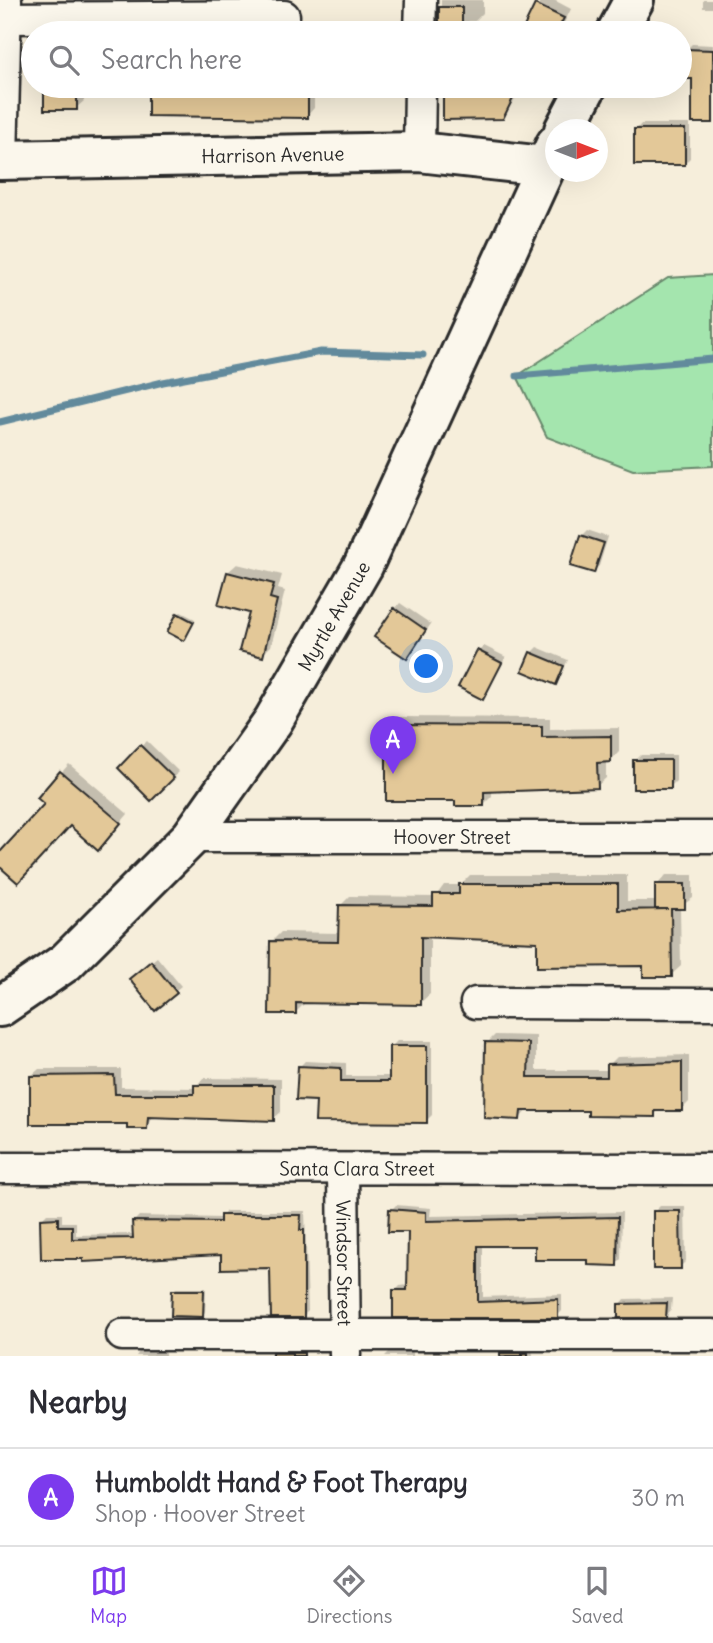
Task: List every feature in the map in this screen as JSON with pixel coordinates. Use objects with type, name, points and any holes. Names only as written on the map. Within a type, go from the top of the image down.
[{"type":"main road","points":[[623,21],[634,0]]},
{"type":"main road","points":[[570,119],[581,98]]},
{"type":"main road","name":"Harrison Avenue","points":[[1,160],[419,152],[545,155]]},
{"type":"main road","name":"Myrtle Avenue","points":[[0,1007],[66,962],[191,837],[273,721],[363,566],[545,166]]},
{"type":"street","points":[[420,21],[421,0]]},
{"type":"street","points":[[1,160],[6,9],[285,16]]},
{"type":"street","points":[[419,152],[420,98]]},
{"type":"street","name":"Hoover Street","points":[[191,837],[713,837]]},
{"type":"street","points":[[476,1003],[713,1004]]},
{"type":"street","name":"Santa Clara Street","points":[[0,1168],[713,1169]]},
{"type":"street","name":"Windsor Street","points":[[343,1170],[345,1346]]},
{"type":"street","points":[[122,1335],[345,1346],[713,1335]]},
{"type":"green space","points":[[713,275],[713,466],[633,470],[547,437],[517,376],[668,278]]},
{"type":"building","points":[[535,4],[564,18],[562,21],[527,21]]},
{"type":"building","points":[[439,7],[462,7],[462,21],[439,21]]},
{"type":"building","points":[[692,49],[713,50],[713,123],[692,123]]},
{"type":"building","points":[[44,98],[77,98],[77,110],[44,110]]},
{"type":"building","points":[[148,98],[308,98],[308,118],[148,116]]},
{"type":"building","points":[[443,98],[513,98],[503,119],[443,120]]},
{"type":"building","points":[[634,129],[685,129],[685,165],[634,165]]},
{"type":"building","points":[[580,535],[604,543],[594,573],[570,566]]},
{"type":"building","points":[[227,572],[274,584],[270,598],[277,600],[263,657],[239,651],[249,613],[218,605]]},
{"type":"building","points":[[394,608],[426,630],[407,659],[374,637]]},
{"type":"building","points":[[177,613],[194,622],[184,641],[167,632]]},
{"type":"building","points":[[477,650],[502,663],[483,700],[458,687]]},
{"type":"building","points":[[530,652],[564,666],[556,685],[522,671]]},
{"type":"building","points":[[386,725],[542,726],[542,737],[611,736],[611,762],[597,763],[598,788],[484,792],[484,806],[455,806],[455,801],[386,801]]},
{"type":"building","points":[[140,745],[174,778],[151,801],[118,768]]},
{"type":"building","points":[[633,760],[671,760],[671,789],[633,789]]},
{"type":"building","points":[[60,771],[121,823],[98,851],[70,826],[18,883],[0,867],[0,852],[44,804],[37,798]]},
{"type":"building","points":[[459,884],[618,884],[618,910],[668,909],[655,909],[655,884],[685,884],[685,909],[671,909],[672,977],[643,977],[643,966],[537,967],[537,942],[421,937],[421,1005],[296,1003],[296,1014],[269,1014],[270,941],[338,942],[339,905],[433,906],[433,894],[459,894]]},
{"type":"building","points":[[151,961],[177,993],[155,1011],[129,979]]},
{"type":"building","points":[[485,1042],[529,1043],[528,1077],[607,1077],[607,1064],[682,1062],[682,1111],[655,1111],[655,1117],[588,1116],[588,1111],[521,1111],[520,1120],[484,1118]]},
{"type":"building","points":[[389,1046],[427,1046],[427,1123],[315,1122],[316,1101],[296,1100],[298,1066],[341,1068],[341,1081],[389,1081]]},
{"type":"building","points":[[114,1075],[115,1094],[194,1094],[194,1085],[274,1085],[274,1121],[148,1117],[147,1129],[127,1129],[127,1124],[30,1124],[30,1076]]},
{"type":"building","points":[[389,1209],[426,1212],[426,1221],[618,1217],[617,1266],[588,1265],[588,1260],[535,1260],[535,1246],[478,1246],[478,1302],[558,1299],[558,1318],[393,1318],[393,1290],[407,1290],[408,1232],[388,1232]]},
{"type":"building","points":[[653,1211],[680,1211],[681,1269],[653,1269]]},
{"type":"building","points":[[220,1215],[301,1215],[300,1230],[304,1230],[304,1318],[271,1318],[270,1268],[221,1269],[221,1255],[83,1262],[83,1259],[41,1259],[40,1219],[58,1218],[58,1226],[72,1226],[72,1239],[133,1238],[132,1221],[220,1222]]},
{"type":"building","points":[[172,1290],[204,1290],[203,1317],[171,1316]]},
{"type":"building","points":[[667,1303],[666,1318],[618,1318],[618,1304]]},
{"type":"building","points":[[272,1353],[304,1353],[304,1356],[272,1356]]},
{"type":"building","points":[[500,1353],[528,1353],[528,1356],[500,1356]]},
{"type":"waterway","points":[[0,422],[163,382],[321,352],[423,355]]},
{"type":"waterway","points":[[517,376],[713,359]]},
{"type":"place","name":"Humboldt Hand & Foot Therapy","points":[[393,774]]}]
